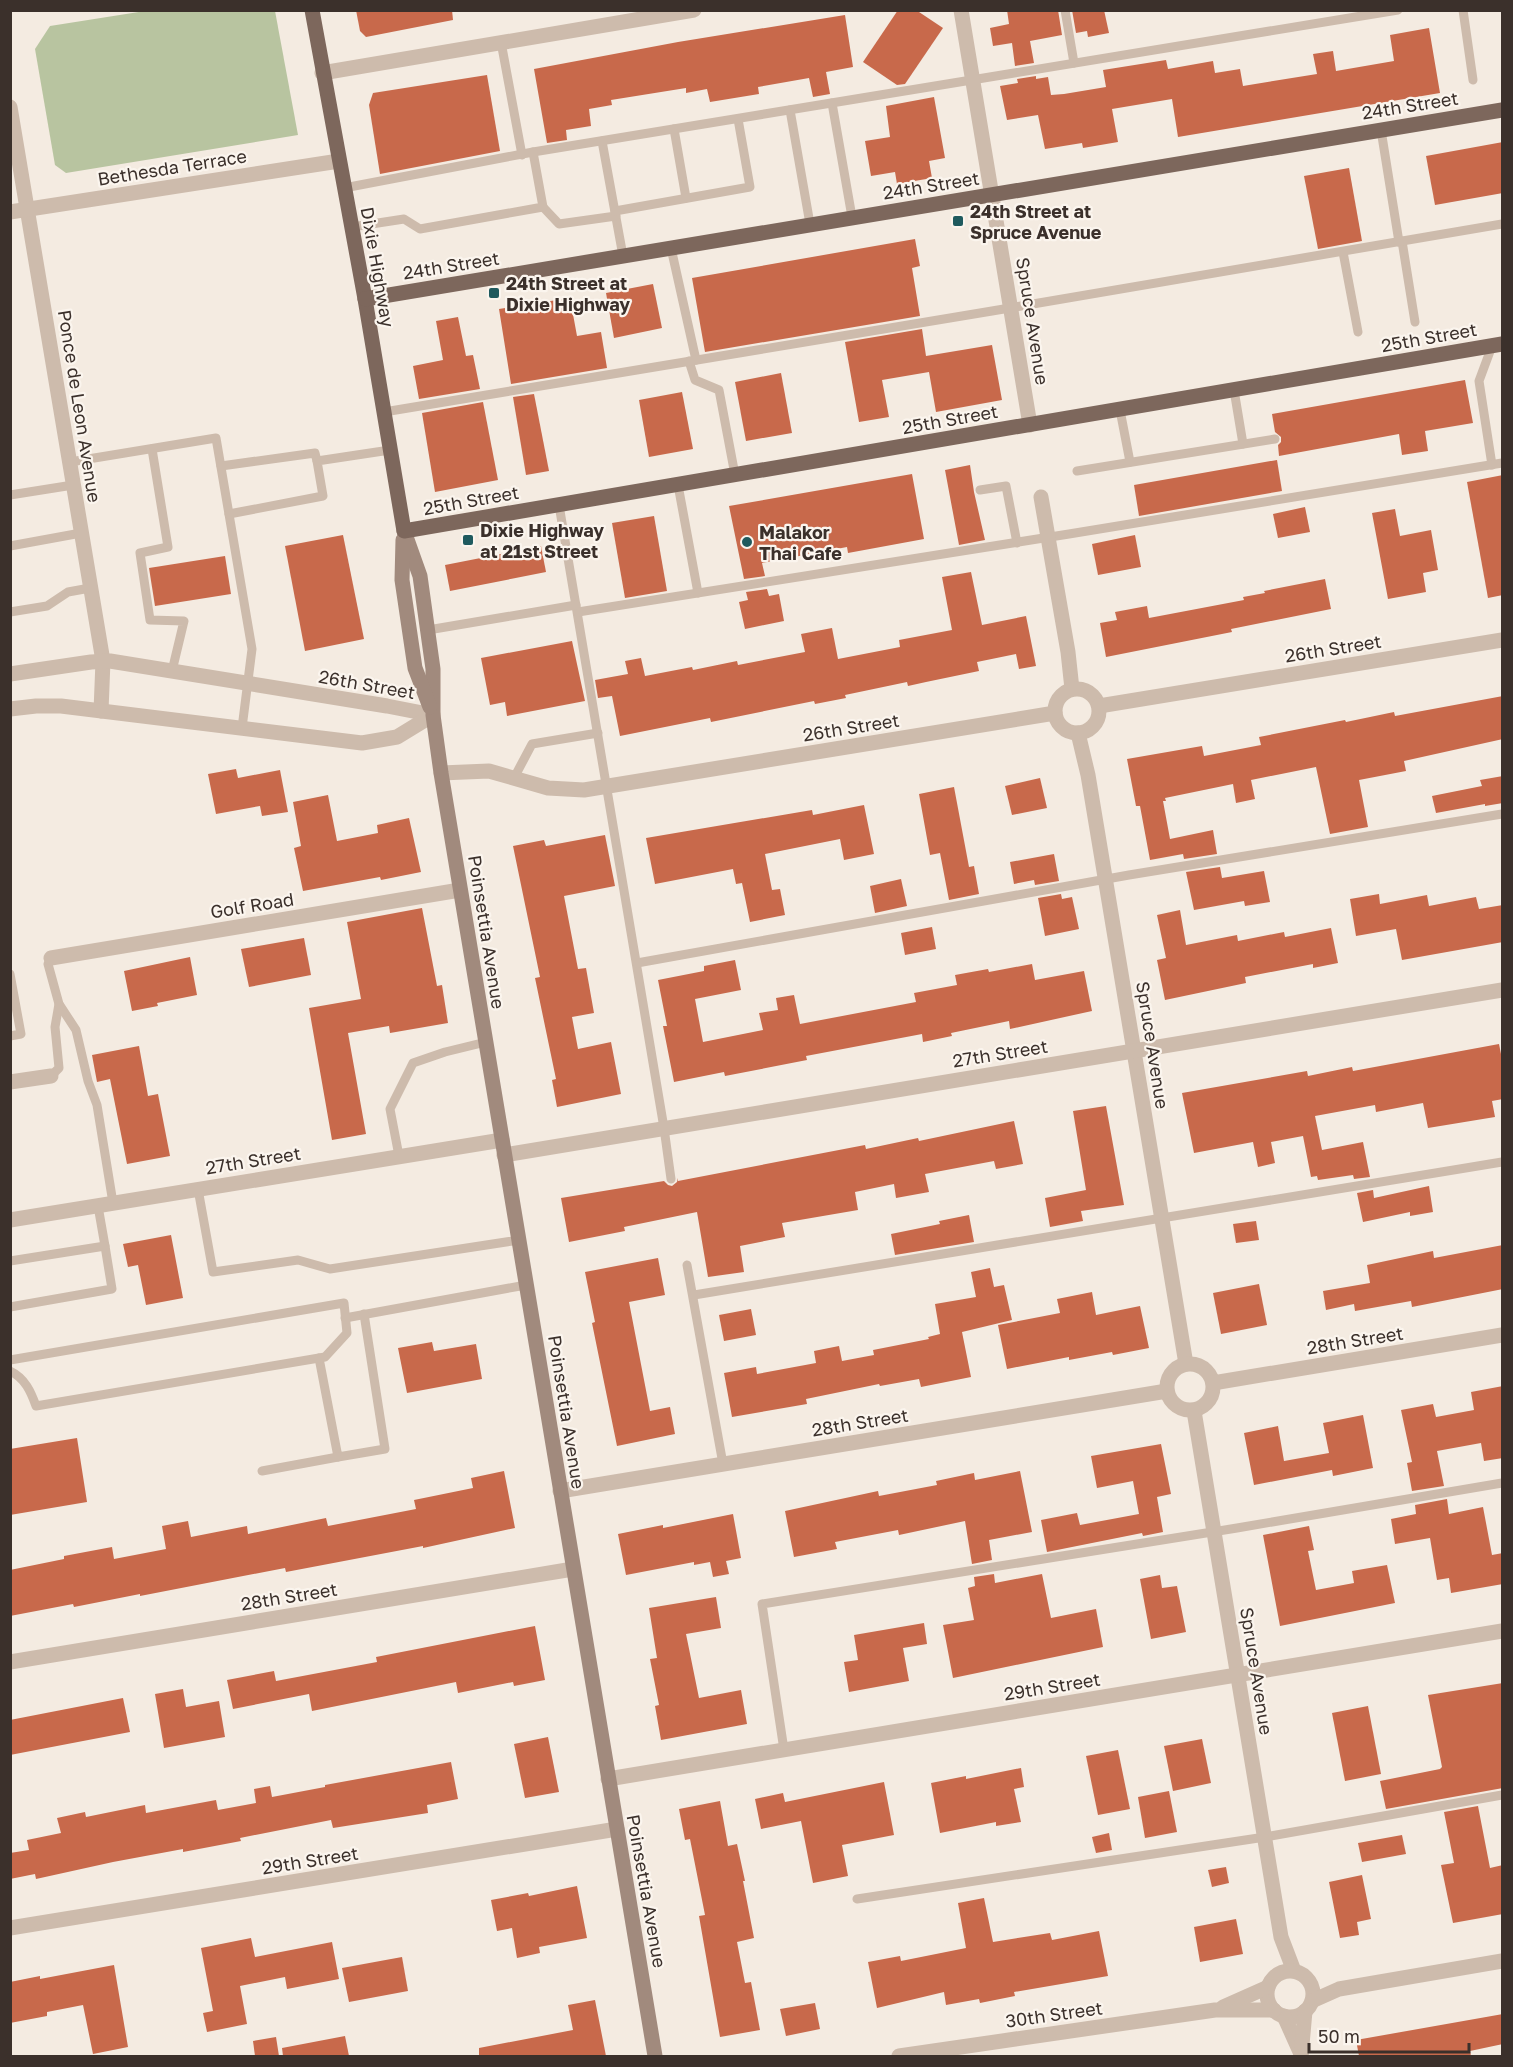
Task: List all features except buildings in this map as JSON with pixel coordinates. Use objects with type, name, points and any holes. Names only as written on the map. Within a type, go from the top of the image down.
[{"type":"main road","name":"Dixie Highway","points":[[312,10],[365,299],[404,531]]},
{"type":"main road","name":"24th Street","points":[[365,299],[1503,110]]},
{"type":"main road","name":"25th Street","points":[[404,531],[1497,345]]},
{"type":"street","name":"Spruce Avenue","points":[[961,10],[1030,425]]},
{"type":"street","points":[[322,73],[690,11]]},
{"type":"street","name":"Ponce de Leon Avenue","points":[[10,107],[103,661],[101,711]]},
{"type":"street","name":"Bethesda Terrace","points":[[10,212],[339,161]]},
{"type":"street","points":[[1041,496],[1072,689]]},
{"type":"street","name":"Dixie Highway","points":[[404,531],[420,576],[433,669],[433,716],[441,773]]},
{"type":"street","name":"Dixie Highway","points":[[404,531],[402,580],[415,668],[433,716]]},
{"type":"street","name":"26th Street","points":[[1099,706],[1503,640]]},
{"type":"street","name":"26th Street","points":[[10,674],[103,661],[387,706],[433,716]]},
{"type":"street","points":[[1072,689],[1086,690],[1092,694],[1099,706],[1100,713],[1095,725],[1078,733],[1065,730],[1057,720],[1055,713],[1055,707],[1061,696],[1072,689]]},
{"type":"street","name":"26th Street","points":[[10,710],[36,706],[61,706],[362,743],[397,736],[433,716]]},
{"type":"street","name":"26th Street","points":[[441,773],[489,771],[540,786],[566,790],[608,787],[1055,713]]},
{"type":"street","name":"Spruce Avenue","points":[[1078,733],[1088,775],[1106,879],[1186,1365]]},
{"type":"street","name":"Poinsettia Avenue","points":[[441,773],[655,2056]]},
{"type":"street","name":"Golf Road","points":[[51,957],[460,890]]},
{"type":"street","name":"27th Street","points":[[10,1220],[399,1156],[503,1147],[664,1128],[1503,990]]},
{"type":"street","points":[[10,1082],[51,1076]]},
{"type":"street","name":"28th Street","points":[[1213,1383],[1503,1335]]},
{"type":"street","points":[[1186,1365],[1200,1366],[1211,1376],[1213,1383],[1211,1398],[1201,1408],[1194,1411],[1186,1411],[1173,1404],[1167,1391],[1169,1377],[1173,1371],[1186,1365]]},
{"type":"street","name":"28th Street","points":[[560,1491],[1167,1391]]},
{"type":"street","name":"Spruce Avenue","points":[[1194,1411],[1281,1937],[1294,1971]]},
{"type":"street","name":"28th Street","points":[[10,1662],[573,1569]]},
{"type":"street","name":"29th Street","points":[[608,1779],[1503,1632]]},
{"type":"street","name":"29th Street","points":[[10,1928],[617,1829]]},
{"type":"street","name":"Spruce Avenue","points":[[1272,1981],[1281,1937]]},
{"type":"street","points":[[1279,2013],[1295,2016],[1339,1989],[1503,1961]]},
{"type":"street","points":[[1301,2056],[1279,2013],[1268,2000],[1272,1981],[1287,1970],[1339,1989]]},
{"type":"street","points":[[1301,2056],[1309,2006],[1314,1993],[1308,1979]]},
{"type":"street","name":"30th Street","points":[[1215,2010],[1272,1981]]},
{"type":"street","name":"30th Street","points":[[899,2056],[1215,2010],[1279,2013]]},
{"type":"lane","points":[[1065,10],[1074,63]]},
{"type":"lane","points":[[344,188],[533,152],[1398,10]]},
{"type":"lane","points":[[1463,10],[1473,80]]},
{"type":"lane","points":[[501,42],[522,155]]},
{"type":"lane","points":[[832,103],[852,218]]},
{"type":"lane","points":[[790,110],[810,224]]},
{"type":"lane","points":[[533,152],[543,207],[559,224],[750,187],[738,119]]},
{"type":"lane","points":[[674,129],[686,198]]},
{"type":"lane","points":[[1382,130],[1415,322]]},
{"type":"lane","points":[[602,141],[623,256]]},
{"type":"lane","points":[[352,227],[404,219],[420,229],[543,207]]},
{"type":"lane","points":[[384,412],[1503,224]]},
{"type":"lane","points":[[671,248],[695,380],[719,390],[735,475]]},
{"type":"lane","points":[[1343,252],[1358,332]]},
{"type":"lane","points":[[1492,465],[1479,381],[1497,345]]},
{"type":"lane","points":[[1234,390],[1243,444]]},
{"type":"lane","points":[[1120,410],[1130,462]]},
{"type":"lane","points":[[69,462],[216,438],[252,649],[242,728]]},
{"type":"lane","points":[[1077,471],[1275,439]]},
{"type":"lane","points":[[152,449],[168,547],[140,553],[150,620],[184,621],[172,671]]},
{"type":"lane","points":[[318,461],[390,450]]},
{"type":"lane","points":[[221,466],[315,453],[318,461],[323,496],[229,514]]},
{"type":"lane","points":[[428,630],[698,593],[1503,463]]},
{"type":"lane","points":[[10,495],[73,484]]},
{"type":"lane","points":[[678,485],[698,593]]},
{"type":"lane","points":[[980,490],[1006,486],[1017,543]]},
{"type":"lane","points":[[560,505],[671,1179]]},
{"type":"lane","points":[[10,546],[81,533]]},
{"type":"lane","points":[[10,612],[47,606],[68,592],[90,588]]},
{"type":"lane","points":[[514,778],[532,744],[598,733]]},
{"type":"lane","points":[[637,963],[1106,879],[1503,814]]},
{"type":"lane","points":[[10,1307],[112,1289],[105,1246],[105,1204],[97,1105],[88,1081],[76,1030],[59,1004],[48,964],[51,957]]},
{"type":"lane","points":[[10,974],[21,1034],[10,1036]]},
{"type":"lane","points":[[51,1076],[59,1068],[55,1027],[59,1004]]},
{"type":"lane","points":[[399,1156],[390,1109],[413,1063],[486,1042]]},
{"type":"lane","points":[[694,1295],[1503,1162]]},
{"type":"lane","points":[[198,1189],[213,1272],[298,1260],[330,1269],[519,1240]]},
{"type":"lane","points":[[10,1261],[105,1246]]},
{"type":"lane","points":[[687,1265],[723,1464]]},
{"type":"lane","points":[[345,1318],[526,1285]]},
{"type":"lane","points":[[10,1360],[344,1303],[347,1333],[325,1357],[36,1406],[30,1389],[17,1374],[10,1371]]},
{"type":"lane","points":[[262,1471],[385,1449],[364,1314]]},
{"type":"lane","points":[[319,1358],[338,1457]]},
{"type":"lane","points":[[784,1750],[762,1604],[1503,1483]]},
{"type":"lane","points":[[857,1899],[1265,1837],[1503,1795]]},
{"type":"green space","points":[[145,11],[275,11],[298,135],[66,173],[55,165],[35,49],[50,26]]},
{"type":"place","name":"24th Street at Spruce Avenue","points":[[958,221]]},
{"type":"place","name":"24th Street at Dixie Highway","points":[[494,293]]},
{"type":"place","name":"Dixie Highway at 21st Street","points":[[468,540]]},
{"type":"place","name":"Malakor Thai Cafe","points":[[747,542]]}]
